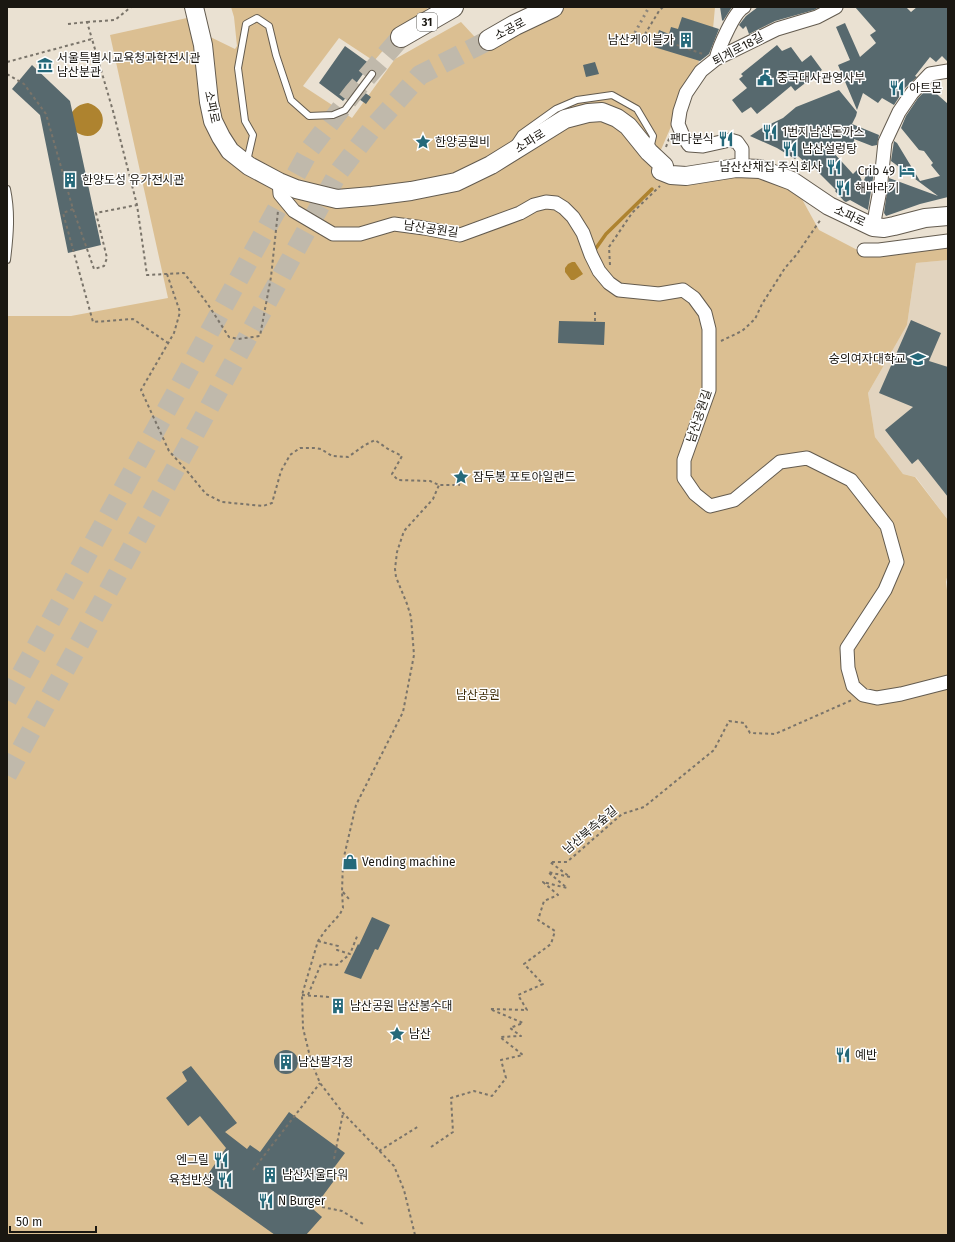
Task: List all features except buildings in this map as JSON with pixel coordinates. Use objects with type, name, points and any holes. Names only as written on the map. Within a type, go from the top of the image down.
[{"type":"main road","name":"31","points":[[401,37],[453,7]]},
{"type":"main road","name":"소공로","points":[[489,40],[515,25],[553,7]]},
{"type":"street","name":"소파로","points":[[194,7],[203,45],[209,102],[213,121],[230,151],[279,188],[296,189],[338,199],[372,196],[456,182],[491,165],[565,119],[588,113],[602,112],[617,118],[628,126],[649,152],[668,170],[686,176],[736,168],[760,169],[792,181],[830,206],[873,227],[884,228],[924,218],[948,216]]},
{"type":"street","name":"퇴계로18길","points":[[678,124],[680,111],[686,93],[701,71],[716,59],[777,29],[817,17],[836,7]]},
{"type":"street","points":[[716,59],[719,48],[741,8]]},
{"type":"street","points":[[873,227],[880,190],[885,142],[899,112],[912,93],[930,74],[948,72]]},
{"type":"street","points":[[678,124],[689,145],[703,146],[730,140],[737,142],[742,149],[742,168]]},
{"type":"street","name":"남산공원길","points":[[279,188],[294,211],[333,234],[360,234],[394,224],[460,235],[520,213],[534,205],[546,202],[556,203],[564,208],[573,217],[583,233],[599,271],[609,283],[619,290],[659,294],[683,290],[694,298],[705,313],[709,329],[709,390],[684,460],[684,478],[695,494],[710,506],[734,500],[780,462],[806,458],[851,480],[887,526],[897,562],[886,590],[847,648],[848,668],[853,686],[863,695]]},
{"type":"street","points":[[864,250],[879,250],[948,241]]},
{"type":"street","points":[[863,695],[877,698],[901,694],[948,682]]},
{"type":"lane","points":[[246,164],[253,135],[245,121],[238,68],[246,24],[257,18],[269,26],[276,55],[291,100],[309,116],[333,115],[345,110],[372,74]]},
{"type":"lane","points":[[7,189],[10,201],[11,228],[7,260]]},
{"type":"path","points":[[68,24],[115,20],[133,7]]},
{"type":"path","points":[[663,7],[645,34],[716,59]]},
{"type":"path","points":[[87,22],[137,205],[147,275],[184,272],[229,336],[238,339],[260,336],[271,276],[279,188]]},
{"type":"path","points":[[7,62],[92,40]]},
{"type":"path","points":[[7,74],[24,84],[46,114],[73,209],[94,269],[104,266],[107,258],[96,213],[137,205]]},
{"type":"path","points":[[610,267],[610,247],[632,213],[668,170],[664,152],[672,129],[678,124]]},
{"type":"path","points":[[709,346],[742,331],[756,319],[762,304],[785,268],[797,254],[830,206]]},
{"type":"path","points":[[73,209],[63,213],[93,322],[133,319],[168,343]]},
{"type":"path","points":[[167,273],[180,312],[174,333],[141,390],[169,451],[188,471],[206,494],[222,502],[264,506],[272,503],[281,471],[290,455],[300,448],[321,449],[332,456],[348,457],[375,440],[402,456],[392,474],[398,480],[430,481],[439,485],[459,485],[460,478]]},
{"type":"path","points":[[595,312],[595,322]]},
{"type":"path","points":[[415,1235],[404,1190],[394,1166],[343,1113],[320,1083],[311,1061],[303,1028],[302,995],[318,941],[345,908],[342,892],[343,861],[356,805],[403,712],[414,655],[411,616],[408,604],[396,577],[395,569],[404,531],[433,499],[439,485]]},
{"type":"path","name":"남산북측숲길","points":[[431,1147],[453,1132],[451,1098],[474,1091],[492,1096],[506,1078],[501,1060],[523,1055],[500,1036],[521,1036],[510,1028],[523,1023],[490,1010],[527,1010],[518,995],[543,984],[524,964],[551,944],[555,931],[538,920],[544,901],[558,895],[543,882],[567,888],[548,872],[570,877],[550,862],[567,862],[622,814],[644,807],[714,750],[729,721],[744,723],[750,733],[775,734],[863,695]]},
{"type":"path","points":[[342,892],[349,899]]},
{"type":"path","points":[[308,995],[321,964],[337,965],[350,954],[358,934]]},
{"type":"path","points":[[318,941],[338,946],[337,950],[350,954]]},
{"type":"path","points":[[302,995],[329,997]]},
{"type":"path","points":[[253,1170],[320,1083]]},
{"type":"path","points":[[334,1159],[343,1113]]},
{"type":"path","points":[[379,1151],[419,1126]]},
{"type":"path","points":[[322,1207],[342,1211],[363,1224]]},
{"type":"shaded area","points":[[88,103],[97,107],[103,120],[102,126],[98,132],[85,136],[76,132],[71,114],[78,106]]},
{"type":"shaded area","name":"숭의여자대학교","points":[[948,260],[948,520],[916,477],[903,474],[875,437],[868,393],[907,325],[916,263]]},
{"type":"shaded area","points":[[572,262],[575,262],[583,274],[574,280],[571,280],[565,272],[565,268]]},
{"type":"green space","name":"남산공원","points":[[231,7],[429,7],[386,47],[374,61],[339,38],[303,86],[352,118],[395,59],[461,22],[485,48],[564,7],[715,7],[713,29],[657,159],[661,171],[736,168],[792,181],[819,230],[867,255],[948,245],[948,260],[916,263],[907,325],[868,393],[875,437],[903,474],[915,477],[948,520],[948,573],[946,582],[948,598],[948,1235],[7,1235],[7,316],[71,316],[168,298],[110,35],[187,18],[200,32],[235,49],[237,46],[234,17]]},
{"type":"waterway","points":[[594,251],[606,234],[652,189]]},
{"type":"tunnel","points":[[7,700],[310,149],[353,93],[401,37]]},
{"type":"tunnel","points":[[7,775],[338,173],[372,129],[420,75],[489,40]]},
{"type":"railway","points":[[632,38],[649,7]]},
{"type":"place","name":"남산케이블카","points":[[686,40]]},
{"type":"place","name":"서울특별시교육청과학전시관 남산분관","points":[[45,65]]},
{"type":"place","name":"중국대사관영사부","points":[[765,78]]},
{"type":"place","name":"아트몬","points":[[897,88]]},
{"type":"place","name":"1번지남산돈까스","points":[[770,132]]},
{"type":"place","name":"팬다분식","points":[[726,139]]},
{"type":"place","name":"한양공원비","points":[[423,142]]},
{"type":"place","name":"남산설렁탕","points":[[790,149]]},
{"type":"place","name":"남산산채집 주식회사","points":[[834,167]]},
{"type":"place","name":"Crib 49","points":[[907,171]]},
{"type":"place","name":"한양도성 유가전시관","points":[[70,180]]},
{"type":"place","name":"해바라기","points":[[843,188]]},
{"type":"place","name":"숭의여자대학교","points":[[918,359]]},
{"type":"place","name":"잠두봉 포토아일랜드","points":[[461,477]]},
{"type":"place","name":"Vending machine","points":[[350,862]]},
{"type":"place","name":"남산공원 남산봉수대","points":[[338,1006]]},
{"type":"place","name":"남산","points":[[397,1034]]},
{"type":"place","name":"예반","points":[[843,1055]]},
{"type":"place","name":"남산팔각정","points":[[286,1062]]},
{"type":"place","name":"엔그릴","points":[[221,1160]]},
{"type":"place","name":"남산서울타워","points":[[270,1175]]},
{"type":"place","name":"육첩반상","points":[[225,1180]]},
{"type":"place","name":"N Burger","points":[[266,1201]]}]
